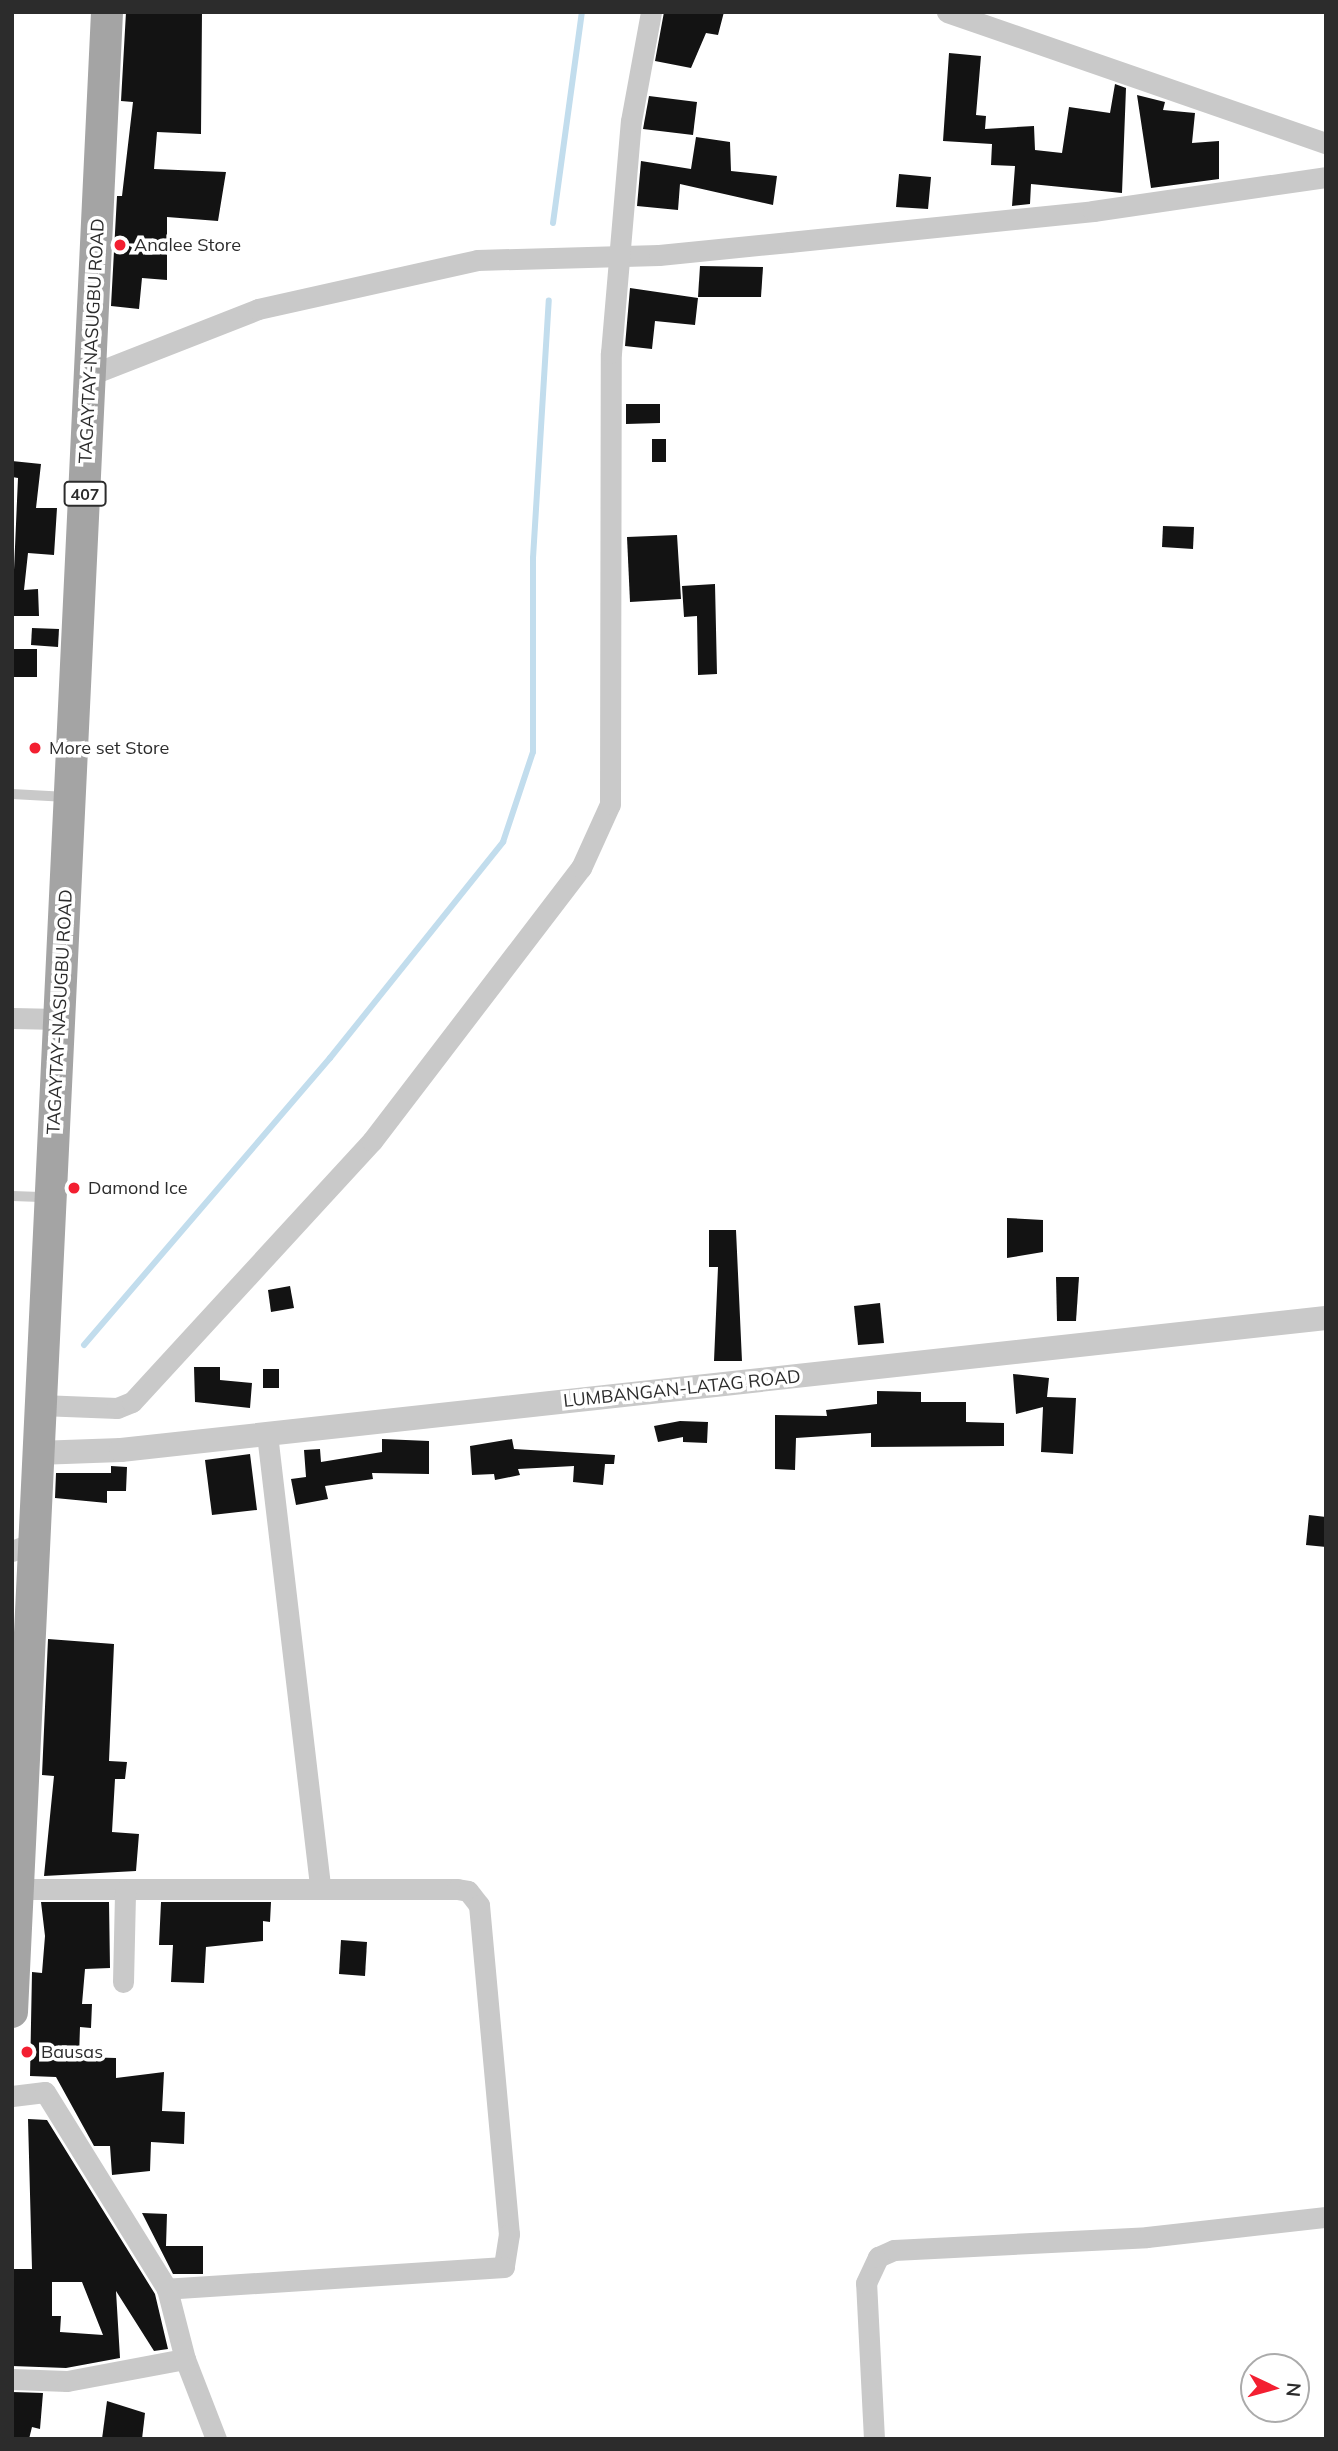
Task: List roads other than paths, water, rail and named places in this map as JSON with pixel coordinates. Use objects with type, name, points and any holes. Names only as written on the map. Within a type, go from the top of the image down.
[{"type":"main road","name":"TAGAYTAY-NASUGBU ROAD","points":[[12,2012],[19,1889],[23,1547],[37,1453],[40,1405],[107,12]]},
{"type":"street","points":[[40,1405],[117,1408],[132,1402],[372,1141],[581,868],[610,804],[611,354],[631,121],[651,12]]},
{"type":"street","points":[[947,12],[1326,143]]},
{"type":"street","points":[[90,375],[258,309],[477,260],[619,256],[1093,211],[1326,177]]},
{"type":"street","points":[[12,1018],[59,1020]]},
{"type":"street","name":"LUMBANGAN-LATAG ROAD","points":[[37,1453],[267,1434],[1326,1318]]},
{"type":"street","points":[[267,1434],[320,1886]]},
{"type":"street","points":[[19,1889],[125,1891],[320,1886],[457,1889],[476,1898],[509,2257],[494,2271],[167,2289]]},
{"type":"street","points":[[123,1982],[125,1891]]},
{"type":"street","points":[[12,2096],[45,2092],[167,2289],[185,2359],[216,2439]]},
{"type":"street","points":[[874,2439],[866,2283],[878,2257],[894,2250],[1147,2237],[1326,2217]]},
{"type":"street","points":[[12,2379],[67,2381],[185,2359]]},
{"type":"lane","points":[[12,794],[70,797]]},
{"type":"lane","points":[[12,1196],[51,1197]]},
{"type":"waterway","points":[[553,223],[582,12]]},
{"type":"waterway","points":[[84,1345],[330,1058],[503,842],[533,752],[533,558],[549,300]]},
{"type":"place","name":"Analee Store","points":[[120,245]]},
{"type":"place","name":"More set Store","points":[[35,748]]},
{"type":"place","name":"Damond Ice","points":[[74,1188]]},
{"type":"place","name":"Bausas","points":[[27,2052]]}]
